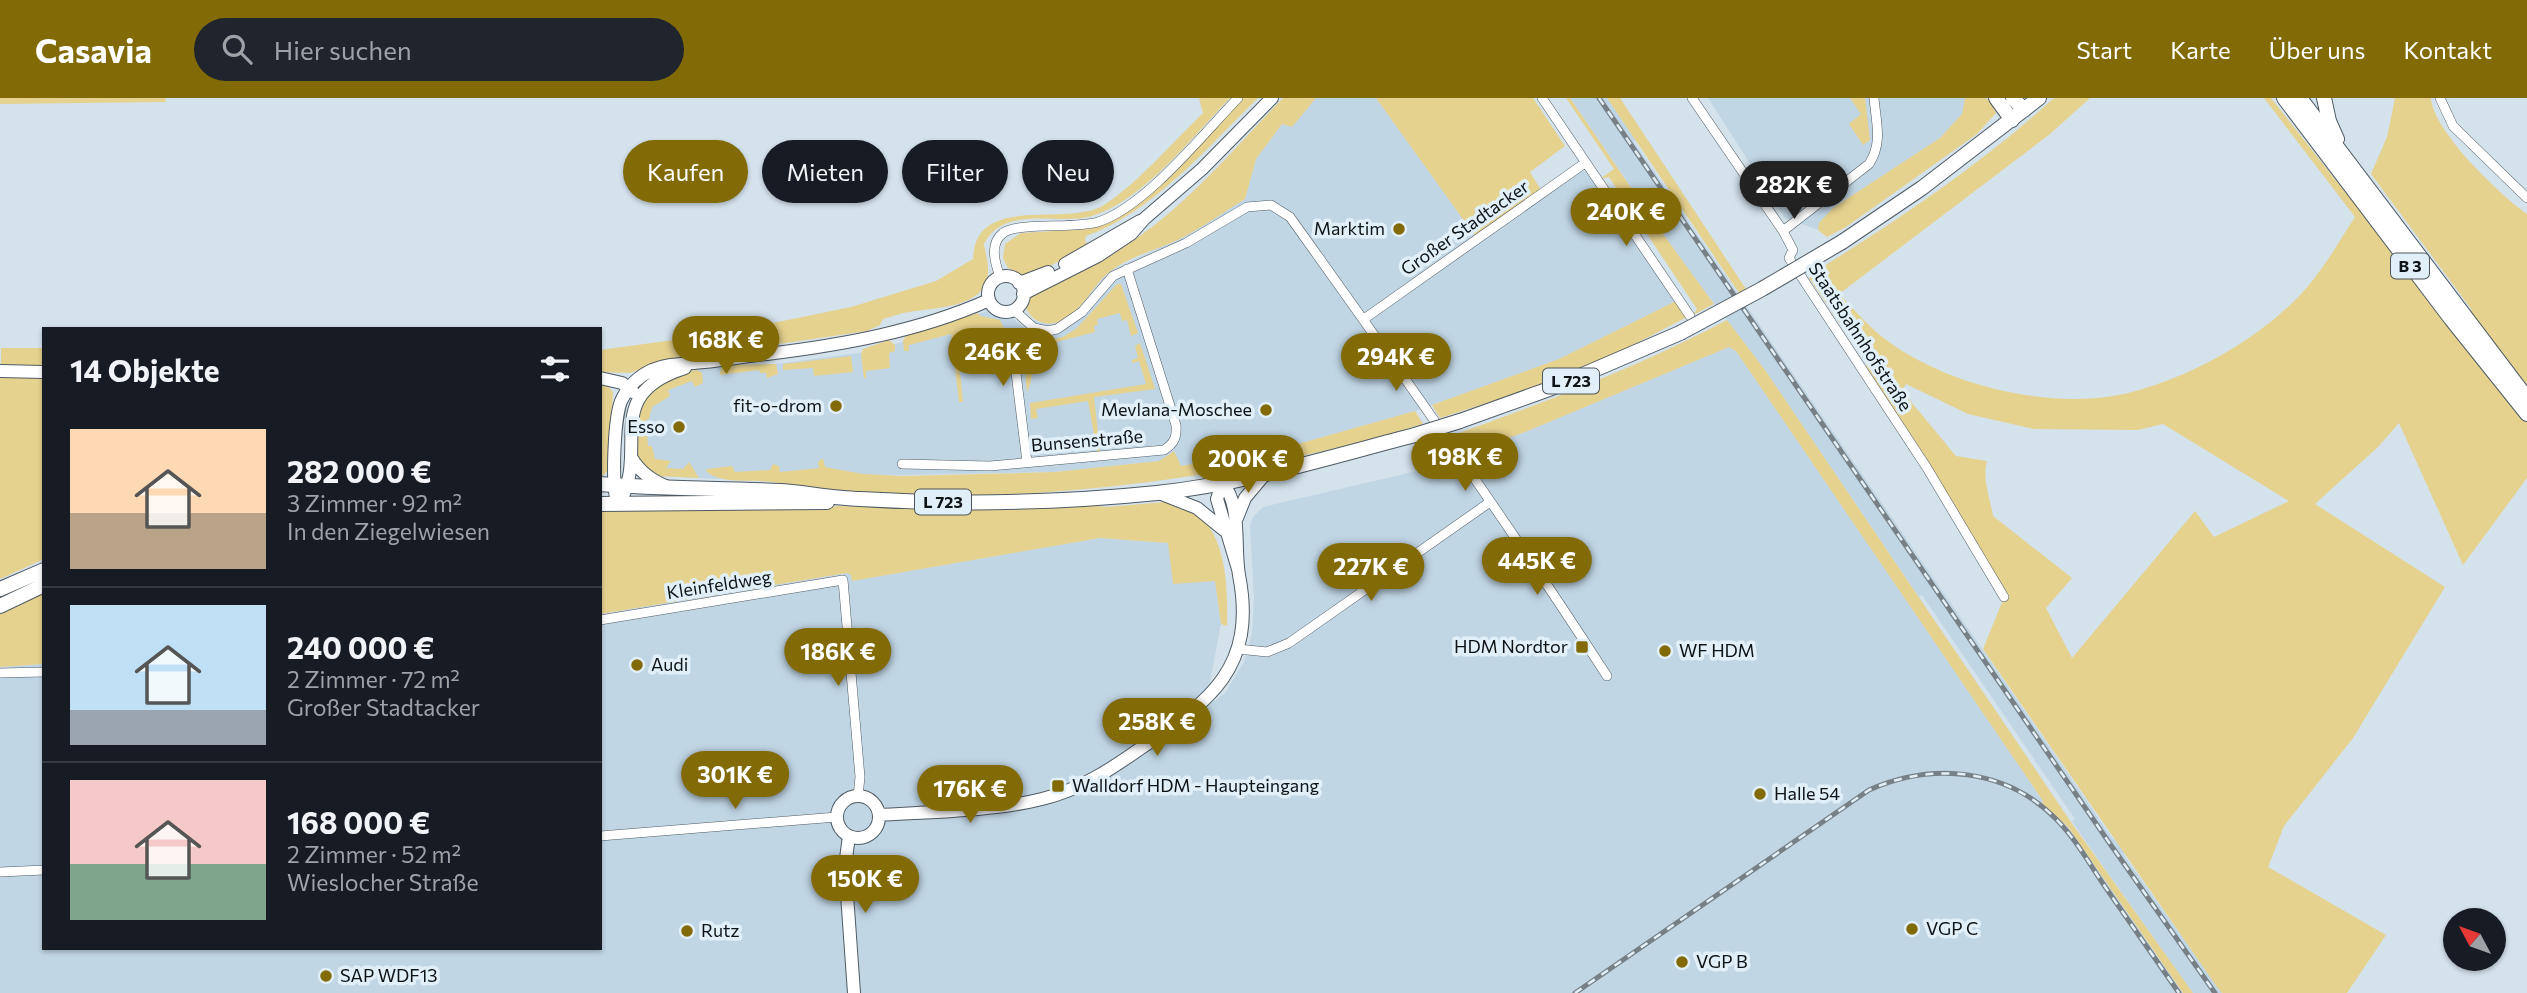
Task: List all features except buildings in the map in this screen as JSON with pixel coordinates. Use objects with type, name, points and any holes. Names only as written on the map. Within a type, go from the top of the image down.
[{"type":"main road","points":[[1996,98],[2012,120]]},
{"type":"main road","points":[[2013,98],[2024,110]]},
{"type":"main road","name":"L 723","points":[[614,485],[791,492],[856,499],[938,502],[1042,501],[1158,493],[1222,483],[1415,435],[1610,365],[1680,333],[1762,289],[1842,242],[1922,188],[2039,98]]},
{"type":"main road","name":"B 3","points":[[2284,98],[2451,319],[2527,414]]},
{"type":"main road","name":"B 3","points":[[2300,98],[2527,398]]},
{"type":"main road","points":[[2324,98],[2329,121],[2351,168]]},
{"type":"main road","name":"L 723","points":[[602,504],[794,504],[856,499]]},
{"type":"main road","points":[[0,589],[42,571]]},
{"type":"main road","points":[[0,606],[42,585]]},
{"type":"street","points":[[1000,277],[994,251],[994,243],[1000,235],[1015,229],[1087,225],[1118,213],[1157,182],[1238,98]]},
{"type":"street","points":[[1021,288],[1144,219],[1202,169],[1272,98]]},
{"type":"street","points":[[1542,98],[1690,316]]},
{"type":"street","name":"Staatsbahnhofstraße","points":[[1692,98],[1783,231],[1793,250],[1789,258],[1927,468],[2004,597]]},
{"type":"street","points":[[1783,231],[1869,164],[1877,149],[1878,140],[1874,98]]},
{"type":"street","points":[[2440,98],[2454,126],[2527,198]]},
{"type":"street","name":"Großer Stadtacker","points":[[1364,319],[1585,163]]},
{"type":"street","points":[[1014,310],[1022,300],[1021,288],[1012,278],[1000,277],[989,288],[989,300],[999,311],[1014,310],[1034,328],[1048,331],[1065,325],[1082,312],[1113,276],[1127,268],[1186,243],[1248,207],[1271,205],[1290,217],[1364,319],[1607,676]]},
{"type":"street","name":"Bunsenstraße","points":[[902,464],[990,466],[1164,450],[1174,441],[1177,434],[1176,425],[1127,268]]},
{"type":"street","points":[[614,485],[631,457],[636,380],[652,370],[672,364],[854,341],[906,328],[989,300]]},
{"type":"street","points":[[1027,462],[1015,365],[1020,345],[1034,328]]},
{"type":"street","points":[[0,371],[42,372]]},
{"type":"street","points":[[602,378],[612,380],[634,392]]},
{"type":"street","points":[[619,504],[614,485],[617,417],[620,401],[634,392]]},
{"type":"street","points":[[631,457],[644,474],[670,488]]},
{"type":"street","points":[[1231,529],[1245,498],[1267,472]]},
{"type":"street","points":[[879,815],[1041,800],[1086,783],[1109,770],[1207,700],[1226,676],[1242,633],[1243,611],[1231,529],[1232,496],[1222,483]]},
{"type":"street","points":[[1158,493],[1197,508],[1231,529]]},
{"type":"street","points":[[1238,649],[1268,652],[1289,643],[1490,502]]},
{"type":"street","name":"Kleinfeldweg","points":[[602,620],[843,580],[860,777],[858,796]]},
{"type":"street","points":[[0,673],[42,672]]},
{"type":"street","points":[[858,796],[874,804],[879,815],[875,829],[870,834],[856,838],[840,828],[837,817],[844,802],[858,796]]},
{"type":"street","points":[[602,836],[837,817]]},
{"type":"street","points":[[849,836],[845,866],[854,993]]},
{"type":"street","points":[[0,872],[42,870]]},
{"type":"shaded area","points":[[0,98],[165,98],[166,102],[0,104]]},
{"type":"shaded area","points":[[1199,98],[1230,98],[1149,182],[1111,208],[1092,216],[1078,218],[1018,220],[1004,224],[993,232],[984,244],[988,268],[986,282],[981,291],[964,302],[899,314],[883,319],[880,325],[867,331],[663,361],[630,373],[602,372],[602,350],[725,333],[851,307],[936,281],[973,259],[978,238],[989,226],[1006,219],[1068,214],[1114,203],[1114,198],[1203,113]]},
{"type":"shaded area","points":[[1241,98],[1258,98],[1157,195],[1110,225],[1086,236],[1085,241],[1089,246],[1034,274],[1024,276],[1008,268],[1003,258],[1005,244],[1021,233],[1088,229],[1110,222]]},
{"type":"shaded area","points":[[1283,98],[1316,98],[1292,127],[1282,124],[1256,159],[1245,199],[1180,239],[1112,270],[1067,318],[1046,323],[1031,316],[1026,299],[1107,257],[1152,227],[1204,181]]},
{"type":"shaded area","points":[[1316,98],[1376,98],[1475,236],[1569,170],[1588,172],[1676,301],[1559,359],[1415,411],[1298,444],[1180,466],[1173,451],[1160,461],[1055,472],[719,479],[657,476],[634,423],[682,372],[726,365],[776,364],[880,350],[987,311],[1013,318],[1025,328],[1035,320],[1041,323],[1070,315],[1109,271],[1183,237],[1245,199],[1256,159],[1282,124],[1292,126]]},
{"type":"shaded area","points":[[1376,98],[1533,98],[1565,146],[1530,172],[1541,190],[1475,236]]},
{"type":"shaded area","points":[[1566,98],[1570,98],[1714,304],[1693,315],[1697,309],[1609,177],[1600,179],[1614,169]]},
{"type":"shaded area","points":[[1570,98],[1607,98],[1636,140],[1634,142],[2112,838],[2126,852],[2123,854],[2222,993],[2193,993],[2093,852],[2072,821],[2075,819],[1922,595],[1919,597],[1765,370],[1681,260]]},
{"type":"shaded area","points":[[1607,98],[1620,98],[1746,289],[1739,293]]},
{"type":"shaded area","points":[[1708,98],[1965,98],[1966,102],[1962,114],[1940,138],[1833,208],[1819,223],[1818,230],[1784,217]]},
{"type":"shaded area","points":[[1850,98],[1865,98],[1870,140],[1863,145],[1849,124],[1861,114]]},
{"type":"shaded area","points":[[1965,98],[1986,98],[1994,106],[1996,113],[1977,134],[1846,227],[1827,237],[1818,230],[1819,223],[1833,208],[1940,138],[1962,114]]},
{"type":"shaded area","points":[[2054,98],[2090,98],[2050,134],[1839,294],[1875,331],[1914,358],[1973,383],[2006,391],[2071,399],[2103,397],[2155,385],[2201,366],[2264,327],[2308,286],[2355,217],[2264,98],[2271,98],[2527,423],[2527,478],[2463,565],[2399,423],[2378,447],[2315,504],[2445,587],[2353,738],[2284,826],[2268,867],[2386,935],[2347,993],[2222,993],[2217,987],[1983,649],[2003,600],[1864,369],[1868,364],[1809,278],[1943,187]],"holes":[[[1906,384],[1968,414],[2034,429],[2138,430],[2163,424],[2289,501],[2214,537],[2195,511],[2072,658],[2046,608],[2072,578],[1993,516],[1986,482],[1987,461],[1956,456],[1902,391]]]},
{"type":"shaded area","points":[[2395,98],[2431,98],[2443,127],[2469,161],[2527,214],[2527,390],[2466,311],[2472,310],[2371,174],[2387,137]]},
{"type":"shaded area","points":[[1117,284],[1121,284],[1138,333],[1131,336],[1127,320],[1122,321],[1120,313],[1097,319],[1095,332],[1037,347],[1027,392],[1024,360],[1032,344],[1063,337],[1077,328]]},
{"type":"shaded area","points":[[1676,301],[1687,317],[1608,358],[1543,385],[1440,418],[1432,405],[1559,359]]},
{"type":"shaded area","points":[[978,313],[980,316],[1000,320],[1005,330],[1007,374],[999,374],[995,330],[956,335],[963,402],[959,402],[951,334],[909,345],[909,351],[904,351],[903,340],[906,335]]},
{"type":"shaded area","points":[[1727,320],[1765,370],[2071,822],[2193,993],[2183,993],[2068,827],[2042,803],[1736,351],[1729,347],[1525,432],[1465,454],[1453,435],[1593,382],[1661,353]]},
{"type":"shaded area","points":[[889,340],[895,345],[895,351],[889,353],[890,368],[866,371],[864,378],[861,354],[863,349]]},
{"type":"shaded area","points":[[1140,343],[1155,389],[1094,397],[1100,451],[1097,451],[1088,401],[1036,409],[1038,418],[1031,419],[1030,403],[1146,384],[1139,361],[1132,363],[1132,360],[1138,358],[1135,346]]},
{"type":"shaded area","points":[[1729,347],[1736,351],[2042,803],[2068,827],[2183,993],[0,993],[0,667],[42,664],[42,950],[602,950],[602,614],[847,573],[851,575],[852,581],[1100,538],[1168,543],[1215,581],[1221,624],[1210,682],[1170,735],[1225,693],[1244,662],[1252,633],[1254,599],[1250,525],[1253,517],[1263,507],[1417,471],[1525,432]]},
{"type":"shaded area","points":[[1,348],[42,348],[42,367],[1,366]]},
{"type":"shaded area","points":[[851,356],[853,372],[814,376],[813,368],[783,370],[783,364]]},
{"type":"shaded area","points":[[776,364],[778,374],[767,378],[766,373],[760,373],[759,370],[720,375],[721,367],[726,365]]},
{"type":"shaded area","points":[[697,370],[702,373],[703,383],[695,387],[692,381],[668,390],[670,396],[652,407],[649,419],[646,420],[648,446],[652,446],[655,459],[671,461],[666,468],[683,469],[689,462],[699,478],[657,476],[647,470],[636,451],[636,429],[643,395],[682,372]]},
{"type":"shaded area","points":[[0,375],[42,376],[42,560],[0,579]]},
{"type":"shaded area","points":[[602,384],[607,385],[613,392],[609,470],[602,476]]},
{"type":"shaded area","points":[[1415,411],[1423,424],[1324,451],[1173,479],[1076,490],[978,495],[879,494],[830,491],[764,481],[728,480],[706,471],[732,466],[735,472],[770,470],[773,464],[779,466],[780,472],[819,468],[818,462],[823,458],[825,467],[863,474],[902,476],[1055,472],[1159,461],[1174,451],[1181,466],[1298,444]]},
{"type":"shaded area","points":[[1165,502],[1192,510],[1204,520],[1219,546],[1223,562],[1227,626],[1221,624],[1215,581],[1173,584],[1168,543],[1100,538],[852,581],[851,575],[847,573],[602,614],[602,509],[751,510],[837,506],[922,508],[1078,504],[1106,507]]},
{"type":"shaded area","points":[[42,593],[42,664],[0,667],[0,614],[22,600]]},
{"type":"railway","points":[[1599,98],[2215,993]]},
{"type":"railway","points":[[1575,993],[1869,790],[1893,781],[1943,773],[1991,780],[2015,789],[2056,819],[2179,993]]},
{"type":"place","name":"Marktim","points":[[1399,229]]},
{"type":"place","name":"fit-o-drom","points":[[836,406]]},
{"type":"place","name":"Mevlana-Moschee","points":[[1266,410]]},
{"type":"place","name":"Esso","points":[[679,427]]},
{"type":"place","name":"HDM Nordtor","points":[[1582,647]]},
{"type":"place","name":"WF HDM","points":[[1665,651]]},
{"type":"place","name":"Audi","points":[[637,665]]},
{"type":"place","name":"Walldorf HDM - Haupteingang","points":[[1058,786]]},
{"type":"place","name":"Halle 54","points":[[1760,794]]},
{"type":"place","name":"VGP C","points":[[1912,929]]},
{"type":"place","name":"Rutz","points":[[687,931]]},
{"type":"place","name":"VGP B","points":[[1682,962]]},
{"type":"place","name":"SAP WDF13","points":[[326,976]]}]
